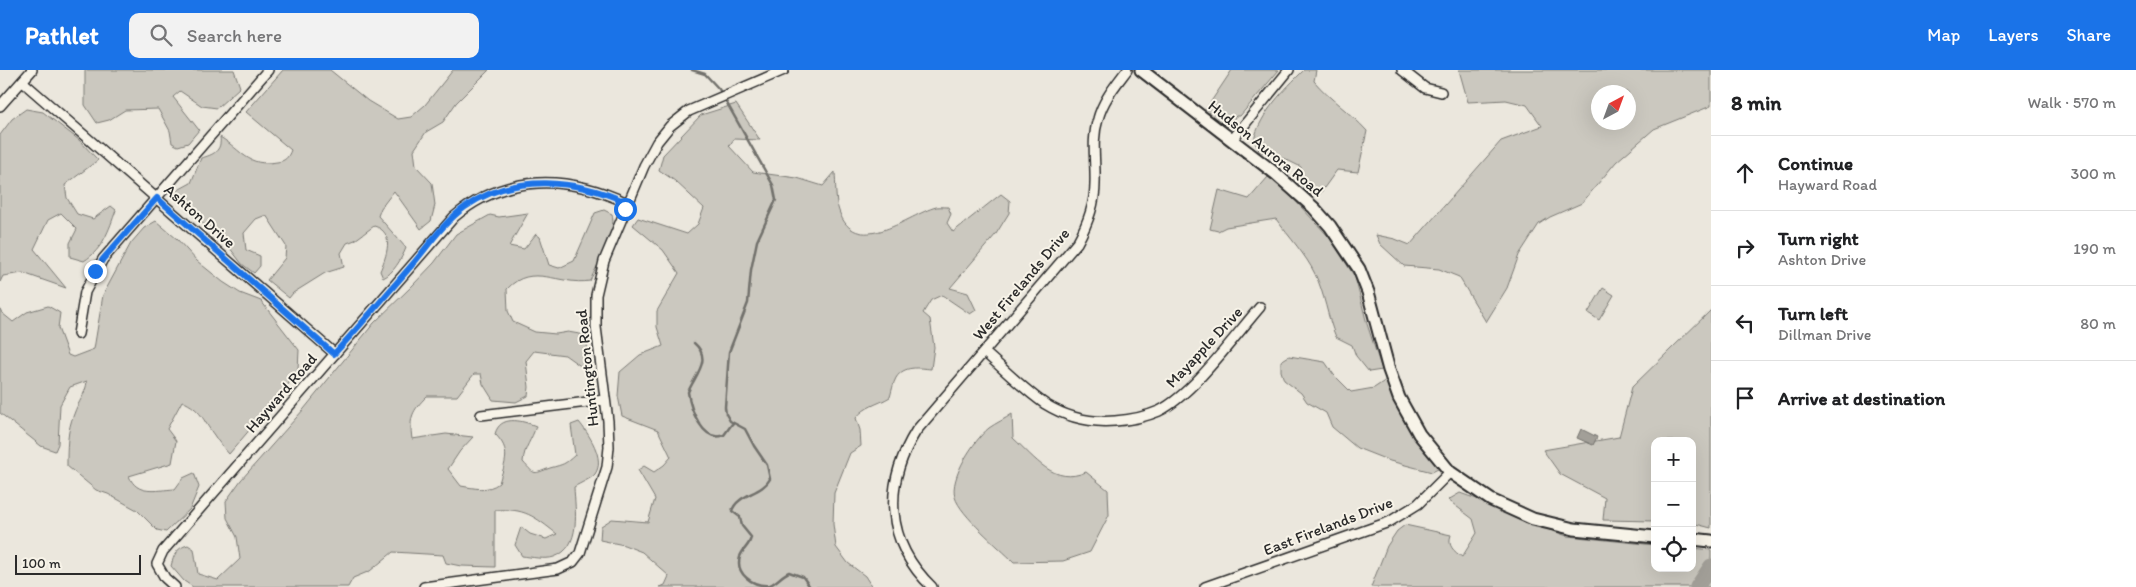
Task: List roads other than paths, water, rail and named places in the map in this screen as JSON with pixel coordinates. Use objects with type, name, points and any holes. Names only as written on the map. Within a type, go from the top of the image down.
[{"type":"street","points":[[0,106],[32,70]]},
{"type":"street","points":[[78,334],[85,292],[103,259],[268,70]]},
{"type":"street","name":"Huntington Road","points":[[424,587],[558,569],[573,562],[580,553],[608,468],[610,447],[596,327],[596,295],[604,261],[628,203],[650,154],[670,126],[688,111],[724,95],[759,74],[784,70]]},
{"type":"street","name":"West Firelands Drive","points":[[932,587],[915,568],[900,540],[894,517],[893,493],[896,474],[904,450],[916,431],[1068,256],[1082,234],[1089,218],[1095,193],[1093,150],[1098,119],[1110,93],[1127,70]]},
{"type":"street","name":"Hudson Aurora Road","points":[[1142,70],[1284,180],[1314,208],[1345,246],[1359,269],[1368,292],[1389,370],[1399,398],[1419,434],[1450,472],[1491,500],[1533,519],[1574,529],[1651,537]]},
{"type":"street","points":[[1232,140],[1289,70]]},
{"type":"street","points":[[1402,70],[1424,88],[1441,92]]},
{"type":"street","name":"Ashton Drive","points":[[23,82],[334,354]]},
{"type":"street","name":"Hayward Road","points":[[175,587],[165,578],[157,564],[164,551],[454,217],[484,196],[516,185],[548,183],[578,186],[610,195],[628,203]]},
{"type":"street","name":"Mayapple Drive","points":[[984,352],[1034,395],[1058,410],[1076,418],[1096,422],[1127,420],[1160,410],[1184,393],[1260,307]]},
{"type":"street","points":[[481,415],[604,400]]},
{"type":"street","name":"East Firelands Drive","points":[[1205,587],[1389,522],[1418,504],[1450,472]]},
{"type":"street","points":[[1696,540],[1709,540]]},
{"type":"waterway","points":[[692,70],[705,74],[719,89],[773,185],[776,200],[757,241],[751,270],[748,303],[729,352],[726,414],[730,421],[745,429],[767,465],[770,479],[761,488],[739,501],[732,511],[740,517],[742,526],[751,537],[740,557],[740,568],[746,578],[757,584],[770,585],[789,572],[803,577],[810,587]]},
{"type":"waterway","points":[[694,343],[702,355],[701,367],[688,392],[695,415],[704,430],[717,436],[724,435],[732,424]]},
{"type":"waterway","points":[[1697,587],[1711,566]]}]
